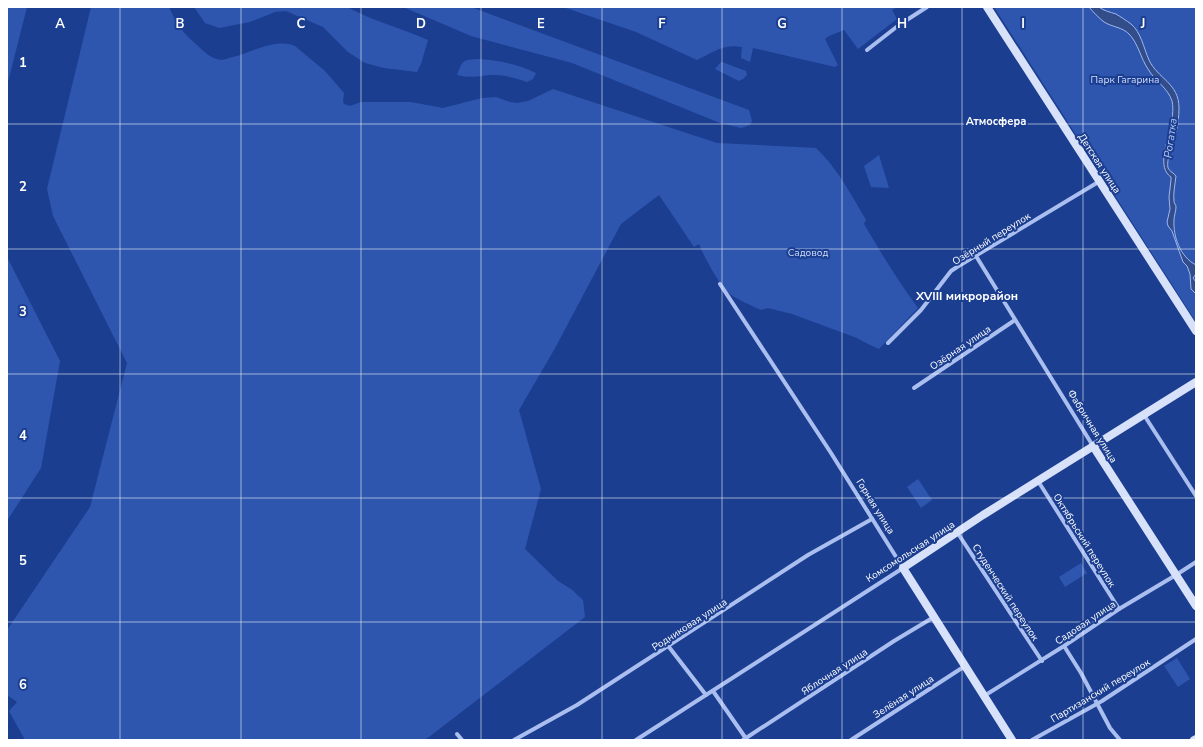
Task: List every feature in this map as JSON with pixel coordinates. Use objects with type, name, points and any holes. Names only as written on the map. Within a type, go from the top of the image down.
[{"type":"street","points":[[867,50],[899,25],[927,7]]},
{"type":"street","name":"Детская улица","points":[[987,7],[1196,331]]},
{"type":"street","name":"Озёрный переулок","points":[[888,342],[921,310],[951,272],[1100,181]]},
{"type":"street","name":"Фабричная улица","points":[[976,256],[1093,446],[1196,606]]},
{"type":"street","name":"Горная улица","points":[[720,284],[831,453],[902,568],[1012,740]]},
{"type":"street","name":"Озёрная улица","points":[[914,388],[1015,320]]},
{"type":"street","name":"Комсомольская улица","points":[[636,740],[957,532],[1196,382]]},
{"type":"street","points":[[1144,415],[1196,496]]},
{"type":"street","name":"Октябрьский переулок","points":[[1038,481],[1119,609]]},
{"type":"street","name":"Родниковая улица","points":[[514,740],[577,705],[669,647],[808,555],[872,519]]},
{"type":"street","name":"Студенческий переулок","points":[[957,532],[1042,661]]},
{"type":"street","name":"Садовая улица","points":[[984,696],[1042,661],[1119,609],[1196,562]]},
{"type":"street","name":"Яблочная улица","points":[[745,740],[894,641],[934,617]]},
{"type":"street","name":"Партизанский переулок","points":[[1032,740],[1097,703],[1196,639]]},
{"type":"street","points":[[1064,646],[1081,672],[1110,728],[1120,740]]},
{"type":"street","points":[[669,647],[706,695]]},
{"type":"street","name":"Зелёная улица","points":[[851,740],[965,666]]},
{"type":"street","points":[[712,691],[745,740]]},
{"type":"street","points":[[457,734],[462,740]]},
{"type":"green space","points":[[7,7],[27,7],[7,86]]},
{"type":"green space","name":"Садовод","points":[[91,7],[169,7],[178,24],[188,37],[208,55],[221,60],[272,45],[287,44],[295,46],[325,71],[344,93],[344,104],[350,106],[361,102],[411,102],[443,108],[482,98],[496,97],[517,103],[528,101],[553,89],[717,143],[816,148],[831,164],[843,182],[866,220],[864,224],[870,235],[918,308],[879,349],[857,338],[792,314],[768,308],[761,310],[737,299],[726,291],[704,256],[699,244],[694,247],[659,195],[621,224],[554,350],[519,410],[541,489],[525,549],[558,581],[571,589],[583,600],[585,617],[425,740],[25,740],[9,711],[17,702],[7,695],[7,630],[90,507],[127,363],[53,216],[47,189]]},
{"type":"green space","points":[[194,7],[347,7],[428,40],[417,72],[384,68],[365,63],[348,52],[323,27],[286,11],[275,12],[250,22],[219,28],[205,23]]},
{"type":"green space","points":[[403,7],[471,7],[749,110],[752,121],[750,125],[741,128],[720,123],[572,63],[471,36]]},
{"type":"green space","points":[[563,7],[897,7],[892,10],[897,19],[858,49],[844,30],[825,39],[838,65],[835,67],[753,48],[750,62],[741,58],[742,47],[735,46],[719,49],[697,60],[636,32]]},
{"type":"green space","name":"Парк Гагарина","points":[[994,7],[1196,7],[1196,322]]},
{"type":"green space","points":[[477,59],[507,63],[536,73],[533,79],[527,82],[500,75],[473,77],[457,75],[463,62]]},
{"type":"green space","points":[[722,62],[746,71],[747,75],[739,81],[715,69]]},
{"type":"green space","points":[[879,155],[889,188],[871,187],[864,166]]},
{"type":"green space","points":[[7,257],[60,361],[41,468],[7,521]]},
{"type":"green space","points":[[918,479],[932,500],[921,508],[907,487]]},
{"type":"green space","points":[[1081,563],[1087,573],[1065,587],[1059,577]]},
{"type":"green space","points":[[1177,658],[1190,679],[1178,687],[1164,666]]},
{"type":"water","name":"Рогатка","points":[[1089,7],[1099,7],[1116,14],[1134,27],[1140,36],[1149,60],[1157,72],[1176,93],[1179,108],[1178,122],[1169,156],[1168,168],[1176,176],[1174,202],[1176,207],[1174,226],[1176,239],[1186,257],[1196,265],[1196,274],[1193,278],[1196,282],[1196,294],[1191,289],[1190,274],[1187,266],[1183,262],[1172,231],[1167,222],[1170,209],[1169,197],[1171,177],[1165,168],[1164,155],[1172,120],[1172,101],[1164,88],[1148,69],[1135,42],[1129,34],[1104,22]]},
{"type":"district","name":"Атмосфера","points":[[996,121]]},
{"type":"district","name":"XVIII микрорайон","points":[[967,296]]}]
